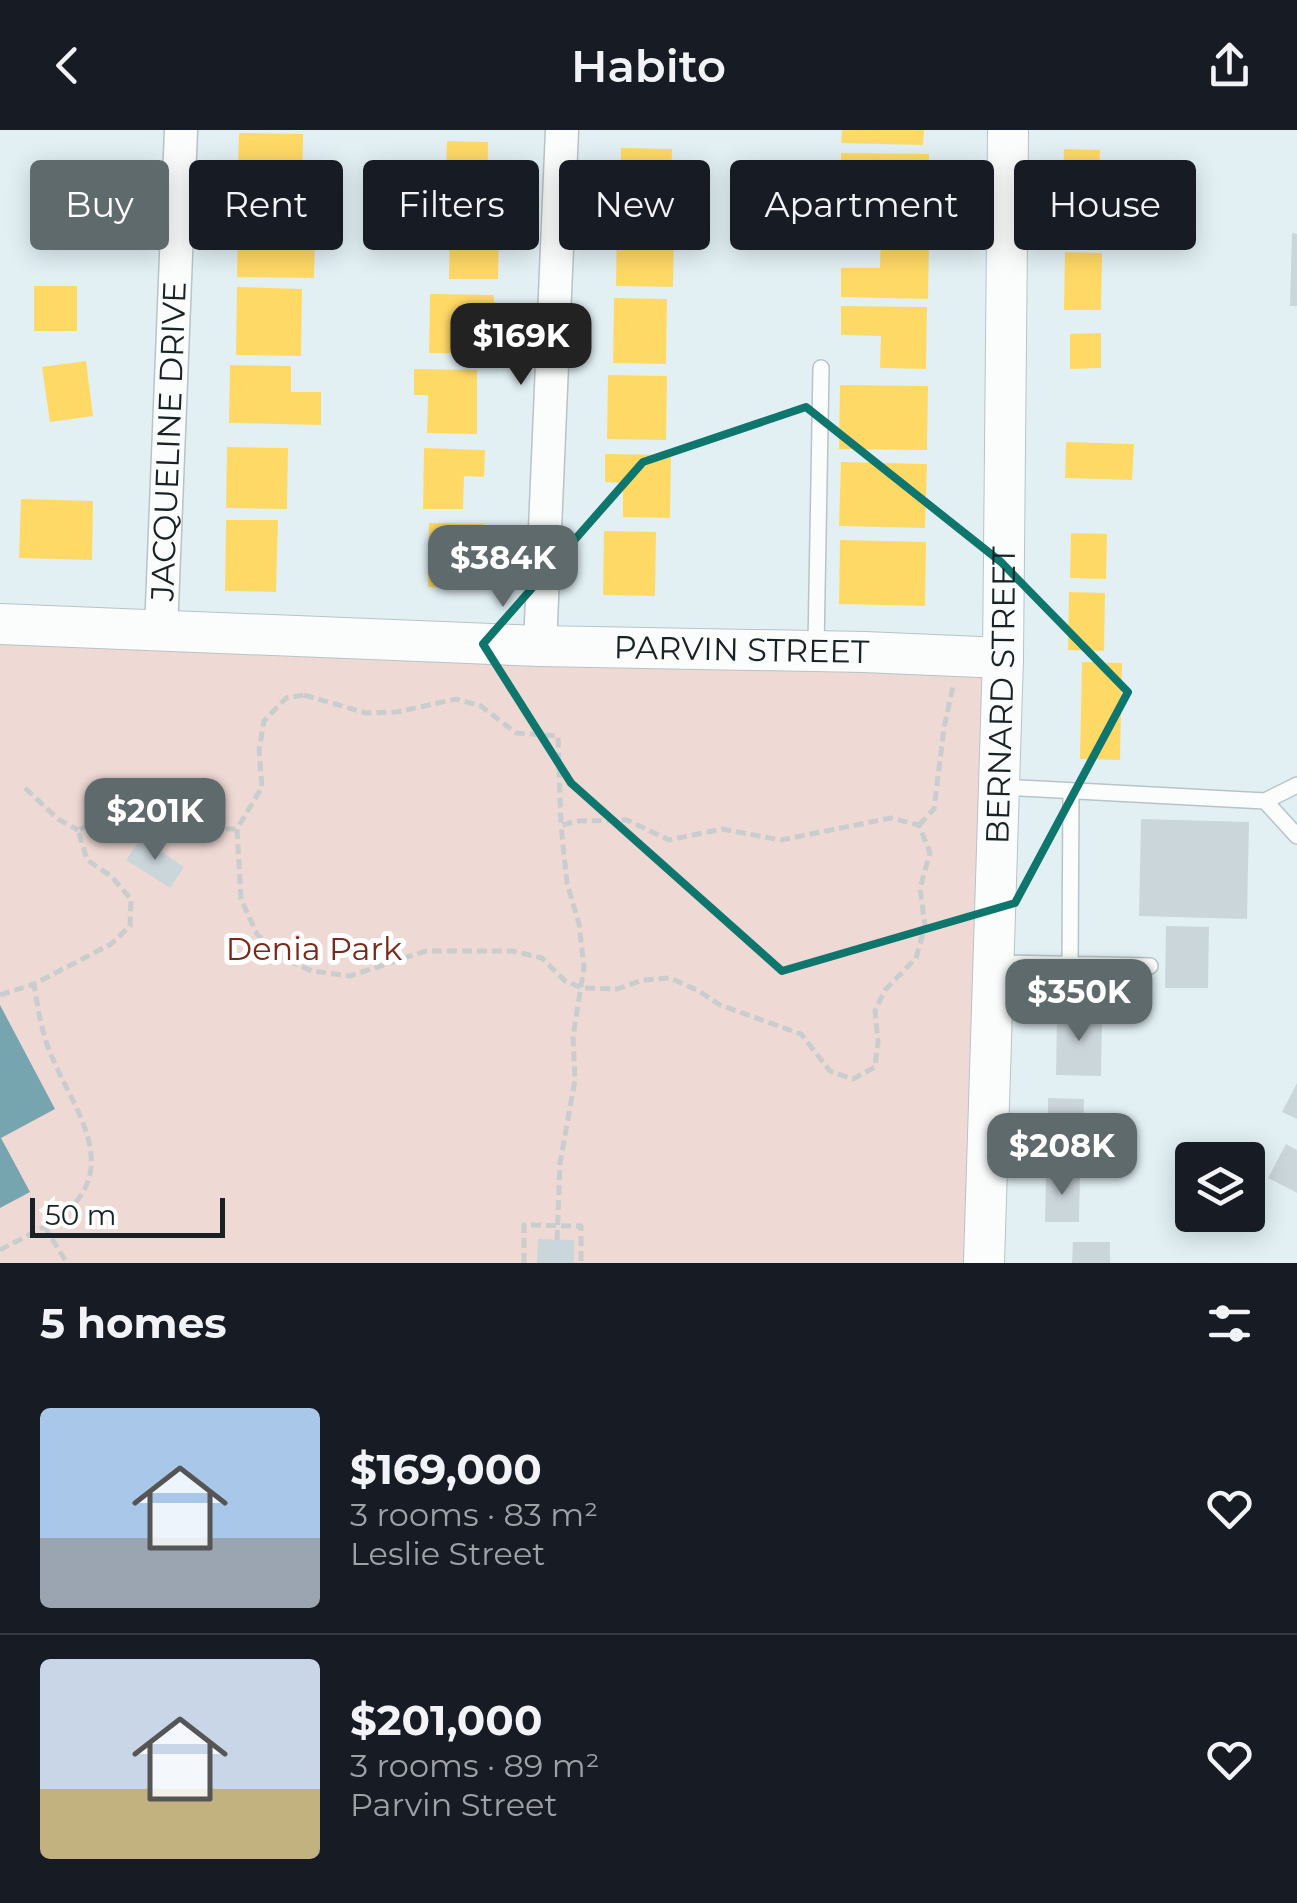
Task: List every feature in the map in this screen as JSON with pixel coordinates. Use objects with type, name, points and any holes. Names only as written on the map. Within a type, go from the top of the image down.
[{"type":"street","name":"JACQUELINE DRIVE","points":[[161,631],[181,130]]},
{"type":"street","points":[[540,646],[562,130]]},
{"type":"street","name":"BERNARD STREET","points":[[984,1263],[1002,658],[1008,130]]},
{"type":"street","name":"PARVIN STREET","points":[[0,624],[540,646],[1002,658]]},
{"type":"lane","points":[[816,651],[821,368]]},
{"type":"lane","points":[[999,786],[1265,801],[1297,785]]},
{"type":"lane","points":[[1070,964],[1071,791]]},
{"type":"lane","points":[[1265,801],[1297,836]]},
{"type":"lane","points":[[993,963],[1150,966]]},
{"type":"path","points":[[919,826],[934,809],[944,728],[959,656]]},
{"type":"path","points":[[557,1240],[560,1163],[576,1080],[573,1036],[582,988],[584,966],[560,826],[558,736],[516,733],[481,706],[456,699],[397,712],[366,713],[304,695],[286,698],[264,721],[259,750],[262,787],[236,829],[241,898],[257,934],[282,958],[312,971],[350,976],[426,951],[512,951],[542,958],[566,981],[582,988],[617,989],[643,980],[670,978],[720,1005],[802,1034],[830,1071],[853,1079],[875,1068],[875,1012],[885,990],[916,958],[925,926],[920,888],[930,852],[919,826]]},
{"type":"path","points":[[0,995],[34,984],[112,944],[130,926],[131,899],[111,876],[87,860],[78,830],[58,819],[25,788]]},
{"type":"path","points":[[78,830],[105,818],[148,816],[190,828],[236,829]]},
{"type":"path","points":[[560,826],[575,821],[627,820],[669,840],[722,830],[782,840],[891,818],[919,826]]},
{"type":"path","points":[[0,1250],[72,1206],[91,1179],[92,1146],[52,1057],[40,1022],[34,984]]},
{"type":"path","points":[[524,1263],[524,1225],[581,1226],[581,1263]]},
{"type":"path","points":[[44,1226],[67,1263]]},
{"type":"highlighted area","points":[[806,407],[1001,562],[1128,692],[1015,903],[782,971],[571,783],[483,644],[643,462]]},
{"type":"green space","name":"Denia Park","points":[[0,626],[1003,658],[987,1263],[0,1263]]},
{"type":"building: Homes","points":[[842,130],[924,130],[923,145],[841,143]]},
{"type":"building: Homes","points":[[239,133],[303,134],[303,160],[238,160]]},
{"type":"building: Homes","points":[[447,141],[488,142],[488,160],[446,160]]},
{"type":"building: Homes","points":[[621,148],[672,149],[672,160],[621,160]]},
{"type":"building: Homes","points":[[1064,149],[1100,150],[1100,160],[1064,160]]},
{"type":"building: Homes","points":[[841,153],[929,154],[929,160],[841,160]]},
{"type":"building: Homes","points":[[237,250],[315,250],[314,278],[237,277]]},
{"type":"building: Homes","points":[[449,250],[498,250],[498,279],[449,279]]},
{"type":"building: Homes","points":[[617,250],[674,250],[673,287],[616,286]]},
{"type":"building: Homes","points":[[881,250],[929,250],[928,299],[841,297],[841,268],[880,268]]},
{"type":"building: Homes","points":[[1065,252],[1102,253],[1101,310],[1064,310]]},
{"type":"building: Homes","points":[[34,286],[77,286],[77,331],[34,331]]},
{"type":"building: Homes","points":[[237,287],[302,289],[301,356],[236,355]]},
{"type":"building: Homes","points":[[430,294],[494,295],[493,354],[429,353]]},
{"type":"building: Homes","points":[[614,298],[667,299],[666,364],[613,363]]},
{"type":"building: Homes","points":[[841,306],[927,307],[926,369],[880,368],[881,336],[841,335]]},
{"type":"building: Homes","points":[[1101,333],[1101,368],[1070,369],[1070,334]]},
{"type":"building: Homes","points":[[86,361],[93,416],[50,422],[42,367]]},
{"type":"building: Homes","points":[[230,365],[291,366],[291,392],[321,392],[321,425],[229,423]]},
{"type":"building: Homes","points":[[414,369],[477,370],[477,434],[427,433],[428,395],[414,395]]},
{"type":"building: Homes","points":[[608,375],[667,376],[666,440],[607,439]]},
{"type":"building: Homes","points":[[840,385],[928,386],[927,450],[839,449]]},
{"type":"building: Homes","points":[[1066,442],[1134,444],[1132,480],[1065,478]]},
{"type":"building: Homes","points":[[227,447],[288,448],[287,509],[226,508]]},
{"type":"building: Homes","points":[[424,448],[485,450],[484,477],[464,476],[463,509],[423,509]]},
{"type":"building: Homes","points":[[605,454],[671,455],[670,518],[623,517],[623,483],[605,482]]},
{"type":"building: Homes","points":[[841,462],[927,464],[925,528],[839,526]]},
{"type":"building: Homes","points":[[21,499],[93,501],[92,560],[19,558]]},
{"type":"building: Homes","points":[[226,520],[278,520],[276,592],[225,591]]},
{"type":"building: Homes","points":[[429,523],[484,524],[483,554],[472,554],[472,588],[428,587]]},
{"type":"building: Homes","points":[[604,531],[656,532],[655,596],[603,595]]},
{"type":"building: Homes","points":[[1071,533],[1107,534],[1106,579],[1070,578]]},
{"type":"building: Homes","points":[[840,540],[926,542],[925,606],[839,604]]},
{"type":"building: Homes","points":[[1069,592],[1105,593],[1104,651],[1068,650]]},
{"type":"building: Homes","points":[[1082,662],[1122,663],[1120,760],[1080,759]]},
{"type":"building: Public","points":[[0,1005],[55,1109],[1,1138],[30,1192],[0,1208]]},
{"type":"building: Other","points":[[1292,233],[1297,234],[1297,306],[1290,306]]},
{"type":"building: Other","points":[[1141,819],[1249,822],[1247,919],[1139,916]]},
{"type":"building: Other","points":[[141,838],[184,867],[170,888],[126,860]]},
{"type":"building: Other","points":[[1166,926],[1209,927],[1208,988],[1165,988]]},
{"type":"building: Other","points":[[1057,1013],[1102,1014],[1101,1076],[1056,1075]]},
{"type":"building: Other","points":[[1297,1083],[1297,1119],[1282,1112]]},
{"type":"building: Other","points":[[1048,1098],[1084,1099],[1083,1139],[1048,1139]]},
{"type":"building: Other","points":[[1286,1144],[1297,1150],[1297,1193],[1268,1178]]},
{"type":"building: Other","points":[[1046,1173],[1080,1174],[1079,1222],[1045,1222]]},
{"type":"building: Other","points":[[538,1239],[574,1240],[574,1263],[537,1263]]},
{"type":"building: Other","points":[[1073,1242],[1110,1242],[1110,1263],[1072,1263]]}]
